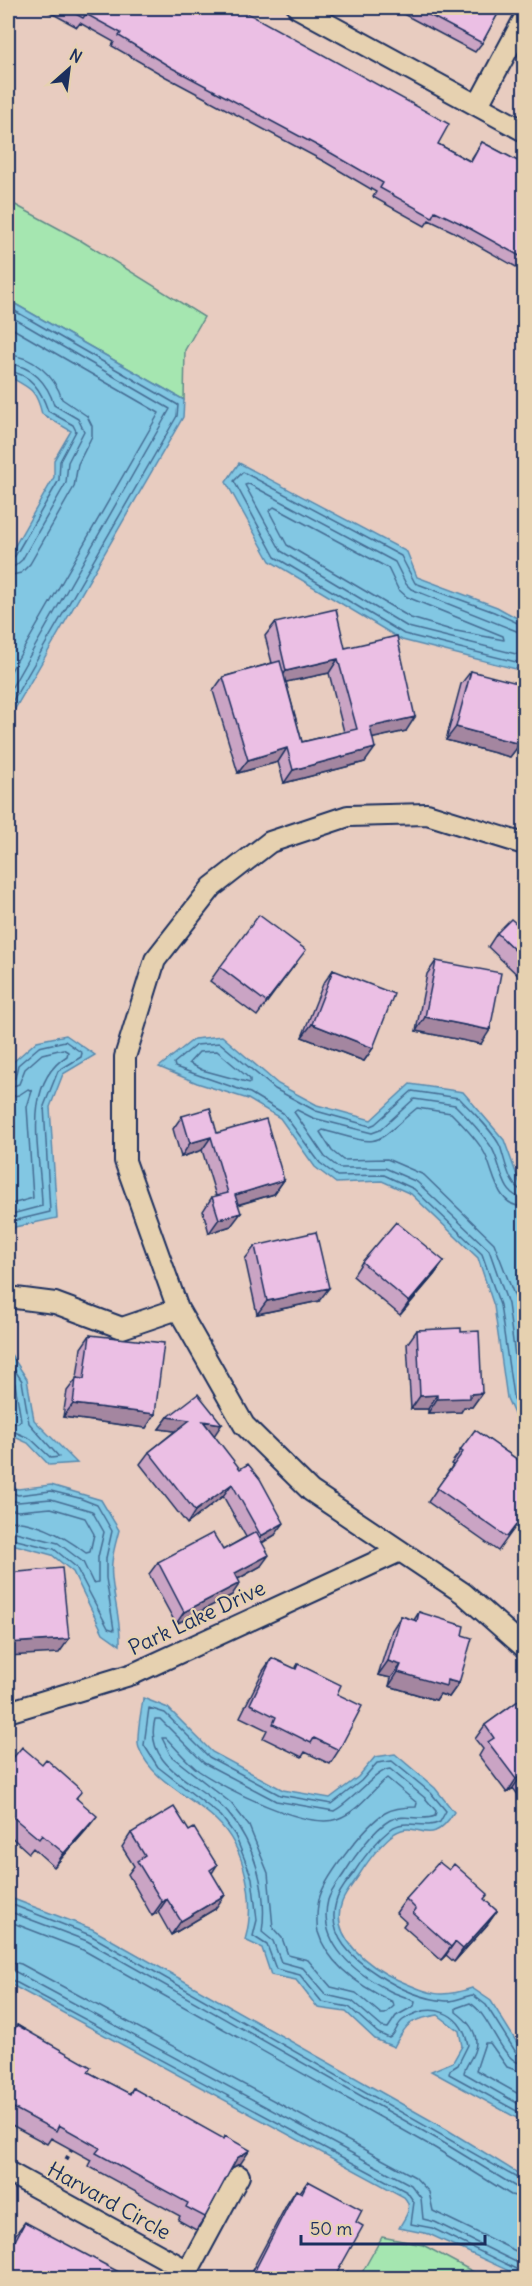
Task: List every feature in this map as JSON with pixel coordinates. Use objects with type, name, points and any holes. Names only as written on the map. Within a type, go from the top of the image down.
[{"type":"street","points":[[298,8],[525,131]]},
{"type":"street","points":[[478,105],[525,19]]},
{"type":"street","points":[[525,844],[427,814],[348,816],[270,842],[212,887],[156,960],[125,1057],[125,1161],[178,1309],[244,1425],[311,1491],[463,1593],[525,1647]]},
{"type":"street","points":[[8,1297],[56,1303],[122,1328],[178,1309]]},
{"type":"street","name":"Park Lake Drive","points":[[8,1712],[133,1674],[400,1551]]},
{"type":"street","name":"Harvard Circle","points":[[8,2172],[186,2275],[239,2176]]},
{"type":"path","points":[[66,2160],[78,2139]]},
{"type":"green space","points":[[8,201],[80,240],[204,317],[185,350],[184,400],[8,300]]},
{"type":"green space","points":[[382,2237],[423,2245],[485,2278],[359,2278]]},
{"type":"water","points":[[8,300],[184,400],[183,417],[8,721],[8,558],[54,477],[54,460],[71,431],[42,414],[31,390],[8,376]]},
{"type":"water","points":[[239,463],[407,552],[417,577],[497,607],[524,622],[524,671],[402,640],[270,561],[226,482]]},
{"type":"water","points":[[66,1035],[95,1055],[63,1074],[50,1107],[57,1218],[15,1227],[8,1238],[8,1101],[12,1063],[37,1041]]},
{"type":"water","points":[[222,1036],[278,1084],[317,1105],[371,1120],[410,1084],[463,1092],[504,1140],[519,1181],[524,1187],[524,1437],[507,1398],[494,1306],[478,1258],[411,1194],[382,1181],[336,1183],[315,1167],[280,1118],[248,1099],[197,1083],[159,1067],[194,1039]]},
{"type":"water","points":[[8,1350],[27,1379],[34,1420],[77,1463],[49,1465],[28,1443],[8,1434]]},
{"type":"water","points":[[8,1485],[18,1489],[51,1485],[101,1500],[119,1530],[113,1554],[112,1572],[120,1645],[103,1633],[73,1572],[52,1555],[8,1543]]},
{"type":"water","points":[[143,1698],[168,1708],[212,1752],[283,1790],[330,1798],[358,1777],[375,1757],[395,1754],[435,1788],[454,1812],[438,1830],[424,1832],[403,1829],[385,1841],[344,1898],[339,1915],[341,1927],[346,1939],[355,1950],[387,1975],[427,1992],[443,1994],[472,1988],[491,2001],[524,2054],[524,2122],[431,2071],[453,2062],[462,2046],[459,2031],[438,2015],[410,2023],[394,2047],[375,2039],[346,2012],[318,2008],[296,1980],[271,1975],[262,1948],[245,1940],[249,1893],[246,1876],[235,1845],[216,1820],[153,1770],[139,1748],[138,1731]]},
{"type":"water","points":[[8,1897],[92,1929],[446,2129],[524,2177],[524,2278],[429,2234],[399,2228],[408,2209],[404,2197],[8,1983]]},
{"type":"building","points":[[65,8],[238,8],[449,124],[438,144],[471,162],[482,142],[525,165],[525,259],[435,211],[432,217],[380,188],[383,183],[172,68],[119,36],[121,33],[86,14],[83,18]]},
{"type":"building","points":[[416,8],[501,8],[482,43]]},
{"type":"building","points":[[336,609],[345,648],[397,636],[415,717],[370,727],[375,748],[293,770],[287,748],[248,760],[223,677],[280,661],[302,742],[357,729],[338,659],[286,671],[275,623]]},
{"type":"building","points":[[471,671],[525,685],[525,725],[520,744],[456,727]]},
{"type":"building","points":[[8,913],[14,916],[8,929]]},
{"type":"building","points":[[259,915],[306,950],[266,1002],[220,967]]},
{"type":"building","points":[[511,919],[518,925],[525,919],[525,960],[497,933]]},
{"type":"building","points":[[436,961],[501,973],[490,1030],[425,1017]]},
{"type":"building","points":[[333,970],[394,994],[373,1048],[312,1024]]},
{"type":"building","points":[[210,1108],[217,1133],[266,1119],[284,1180],[235,1195],[241,1213],[219,1219],[212,1197],[228,1193],[211,1137],[190,1143],[182,1116]]},
{"type":"building","points":[[396,1222],[444,1261],[409,1302],[362,1262]]},
{"type":"building","points":[[316,1232],[329,1288],[267,1301],[255,1246]]},
{"type":"building","points":[[461,1328],[461,1332],[479,1331],[482,1393],[470,1394],[470,1398],[437,1399],[437,1395],[420,1396],[417,1330]]},
{"type":"building","points":[[90,1335],[164,1343],[155,1414],[73,1404],[76,1378],[84,1379]]},
{"type":"building","points":[[198,1394],[222,1424],[203,1421],[240,1469],[248,1464],[260,1479],[284,1523],[261,1536],[232,1484],[195,1511],[149,1452],[190,1420],[168,1417]]},
{"type":"building","points":[[475,1430],[525,1465],[525,1513],[507,1537],[437,1488],[463,1452],[460,1450]]},
{"type":"building","points":[[256,1532],[269,1555],[235,1573],[240,1583],[184,1612],[158,1562],[213,1533],[223,1550]]},
{"type":"building","points":[[62,1568],[69,1639],[8,1643],[8,1573]]},
{"type":"building","points":[[419,1612],[464,1626],[462,1635],[472,1638],[459,1683],[447,1680],[446,1686],[398,1672],[401,1665],[388,1661],[401,1616],[417,1621]]},
{"type":"building","points":[[272,1658],[296,1669],[298,1664],[341,1685],[337,1694],[362,1706],[339,1750],[314,1738],[311,1743],[273,1724],[276,1717],[250,1704]]},
{"type":"building","points":[[525,1696],[525,1778],[522,1775],[516,1779],[488,1742],[494,1738],[485,1725]]},
{"type":"building","points":[[22,1747],[42,1764],[46,1759],[82,1791],[76,1798],[97,1816],[64,1853],[42,1835],[39,1839],[8,1813],[11,1805],[8,1802],[8,1764]]},
{"type":"building","points":[[174,1807],[189,1831],[194,1828],[217,1865],[210,1870],[225,1895],[181,1921],[167,1899],[162,1902],[137,1861],[145,1856],[131,1833]]},
{"type":"building","points":[[439,1862],[449,1870],[454,1864],[488,1894],[484,1899],[497,1911],[463,1949],[455,1942],[451,1947],[413,1913],[416,1909],[406,1899]]},
{"type":"building","points":[[17,2025],[91,2067],[88,2072],[130,2094],[133,2088],[224,2139],[225,2136],[250,2150],[237,2158],[205,2217],[186,2207],[188,2203],[96,2153],[100,2148],[59,2125],[56,2131],[8,2105],[8,2028],[13,2032]]},
{"type":"building","points":[[308,2181],[362,2210],[356,2222],[363,2226],[334,2278],[251,2278],[296,2190],[302,2193]]},
{"type":"building","points":[[25,2222],[130,2278],[8,2278],[8,2254]]}]
